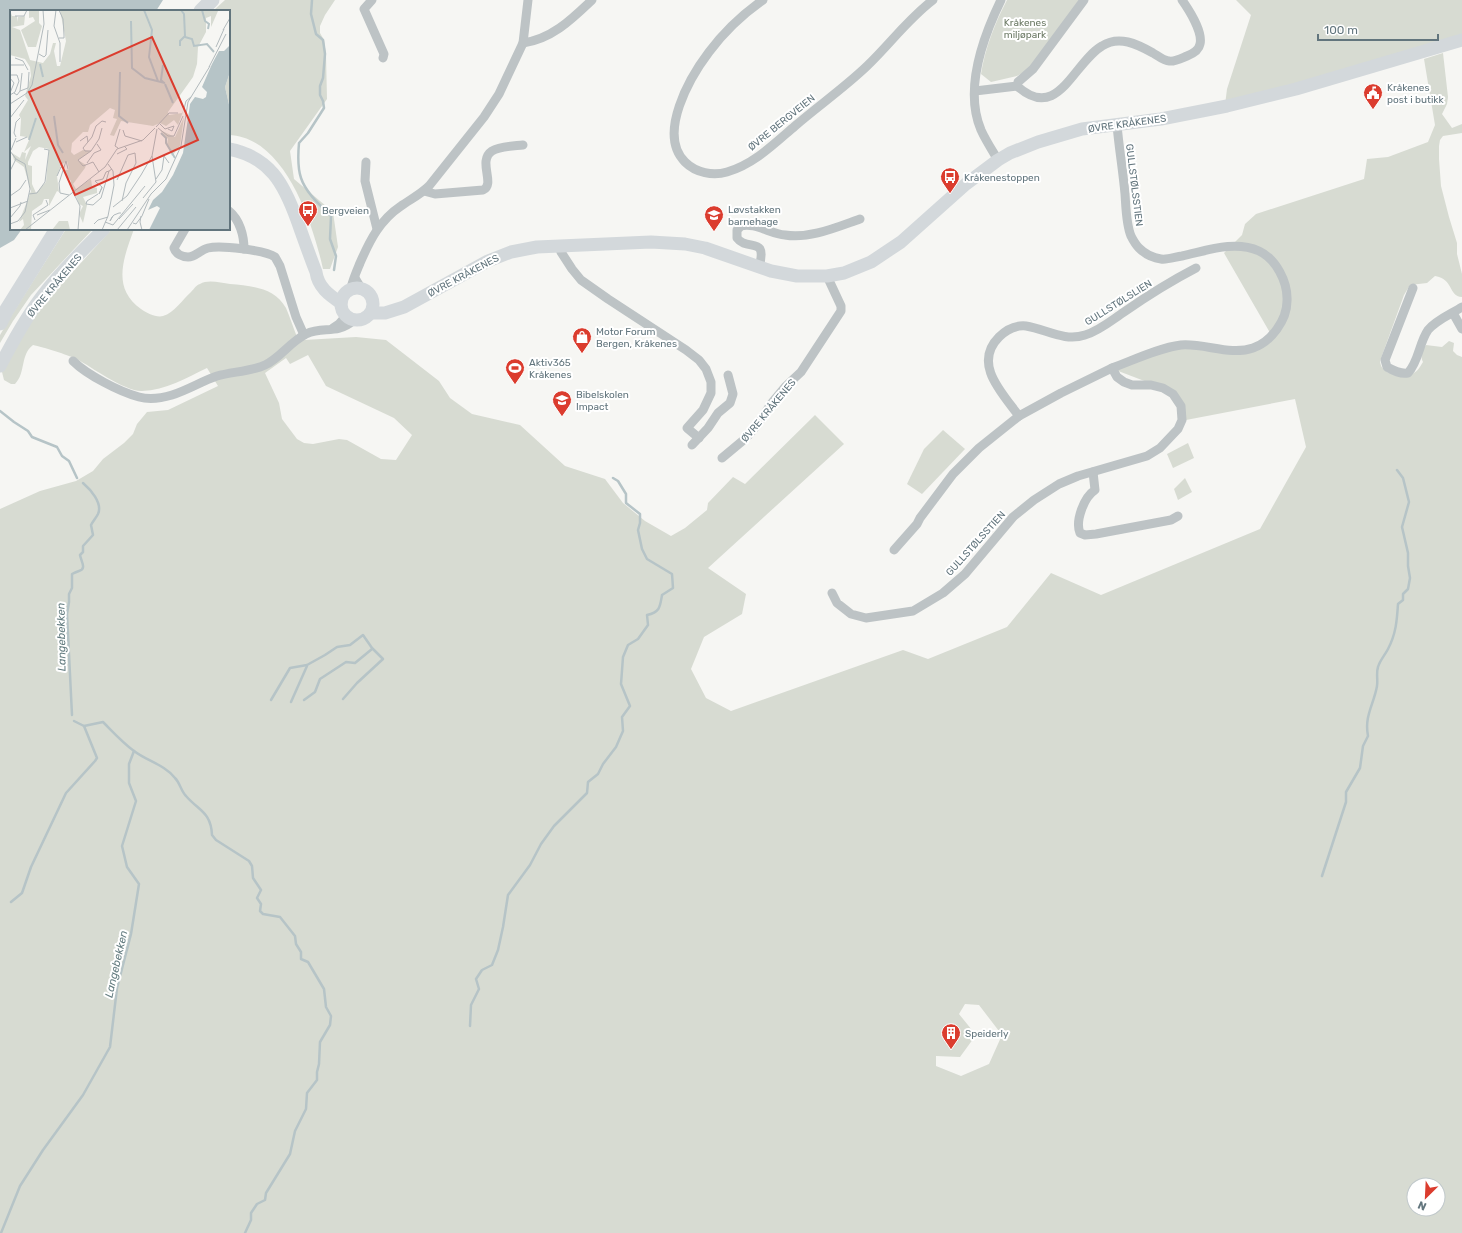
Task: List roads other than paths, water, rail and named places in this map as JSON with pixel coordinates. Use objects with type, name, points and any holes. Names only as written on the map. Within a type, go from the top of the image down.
[{"type":"main road","points":[[202,10],[212,0]]},
{"type":"main road","name":"ØVRE KRÅKENES","points":[[373,307],[415,301],[499,256],[523,249],[559,246],[651,242],[685,244],[705,248],[759,267],[797,276],[827,276],[844,273],[871,262],[901,242],[966,184],[998,160],[1010,153],[1038,142],[1082,129],[1161,119],[1227,106],[1296,89],[1462,40]]},
{"type":"main road","points":[[230,149],[245,153],[257,159],[267,166],[277,177],[286,192],[321,286],[331,296],[351,290],[369,293],[373,307],[364,319],[350,318],[341,308],[351,290]]},
{"type":"main road","points":[[2,317],[56,230]]},
{"type":"main road","name":"ØVRE KRÅKENES","points":[[0,366],[26,320],[44,294],[65,269],[103,230]]},
{"type":"street","points":[[372,0],[364,9],[384,54],[383,58]]},
{"type":"street","points":[[351,290],[362,258],[382,222],[395,210],[424,192],[492,106],[523,43],[528,0]]},
{"type":"street","points":[[523,43],[537,41],[553,33],[566,24],[592,0]]},
{"type":"street","name":"ØVRE BERGVEIEN","points":[[763,0],[736,23],[709,52],[695,74],[676,116],[674,130],[677,150],[686,163],[698,170],[714,174],[727,172],[744,165],[764,152],[867,67],[902,28],[933,0]]},
{"type":"street","points":[[998,160],[981,131],[975,105],[976,71],[981,49],[1001,0]]},
{"type":"street","points":[[1017,86],[1018,82],[1033,69],[1084,0]]},
{"type":"street","points":[[976,91],[1017,86],[1025,93],[1035,98],[1044,98],[1054,95],[1063,87],[1091,54],[1102,45],[1114,41],[1126,41],[1133,43],[1169,61],[1188,55],[1197,49],[1200,45],[1200,40],[1195,20],[1182,0]]},
{"type":"street","name":"GULLSTØLSSTIEN","points":[[832,593],[837,603],[851,614],[866,618],[912,611],[944,593],[965,574],[1013,517],[1034,500],[1059,484],[1147,456],[1157,450],[1178,430],[1182,420],[1181,406],[1173,394],[1163,388],[1151,385],[1124,382],[1117,377],[1112,368],[1180,345],[1198,345],[1226,350],[1254,348],[1266,341],[1276,331],[1284,316],[1287,301],[1285,286],[1280,272],[1269,258],[1259,252],[1242,246],[1222,247],[1161,259],[1148,255],[1139,248],[1131,235],[1128,218],[1118,125]]},
{"type":"street","points":[[424,192],[435,194],[483,190],[487,187],[488,182],[485,167],[486,158],[492,151],[500,148],[523,145]]},
{"type":"street","points":[[366,162],[365,181],[377,229]]},
{"type":"street","points":[[230,212],[239,225],[244,249]]},
{"type":"street","points":[[759,267],[762,256],[761,250],[756,246],[741,242],[736,238],[737,230],[741,226],[750,225],[768,232],[785,236],[796,236],[820,232],[860,219]]},
{"type":"street","points":[[184,230],[174,248],[174,250],[183,256],[192,257],[211,247],[244,249],[272,254],[277,260],[296,317],[304,335]]},
{"type":"street","points":[[559,246],[561,252],[581,280],[608,300],[686,350],[699,360],[706,369],[711,382],[711,393],[703,410],[687,428],[700,438]]},
{"type":"street","name":"GULLSTØLSLIEN","points":[[1019,416],[998,388],[990,373],[989,357],[991,348],[1004,332],[1013,327],[1025,326],[1063,337],[1078,337],[1086,335],[1111,322],[1172,280],[1196,268]]},
{"type":"street","name":"ØVRE KRÅKENES","points":[[722,458],[746,438],[786,386],[808,364],[840,312],[841,306],[827,276]]},
{"type":"street","points":[[1413,288],[1385,360],[1387,368],[1402,373],[1408,373],[1414,364],[1429,329],[1462,307]]},
{"type":"street","points":[[1453,313],[1462,329]]},
{"type":"street","points":[[73,361],[84,371],[116,388],[140,398],[155,398],[171,395],[218,376],[262,367],[304,335],[315,331],[337,330],[344,327],[350,318]]},
{"type":"street","points":[[894,550],[917,524],[953,474],[978,448],[1019,416],[1112,368]]},
{"type":"street","points":[[692,445],[700,438],[718,413],[730,403],[733,394],[728,375]]},
{"type":"street","points":[[1093,472],[1095,490],[1091,493],[1082,509],[1078,528],[1080,533],[1085,535],[1096,534],[1171,520],[1178,516]]},
{"type":"waterway","points":[[312,0],[311,14],[316,34],[323,40],[325,54],[323,78],[320,86],[320,95],[324,108],[308,133],[299,143],[298,157],[300,174],[306,189],[331,216],[330,239],[336,256],[334,270]]},
{"type":"waterway","name":"Langebekken","points":[[0,411],[28,431],[32,437],[57,447],[62,456],[69,461],[77,478]]},
{"type":"waterway","points":[[1322,876],[1346,802],[1346,792],[1360,768],[1363,746],[1368,736],[1368,716],[1376,692],[1378,667],[1393,638],[1397,621],[1398,604],[1403,600],[1403,594],[1408,589],[1410,578],[1408,553],[1402,527],[1409,502],[1403,478],[1397,470]]},
{"type":"waterway","points":[[470,1026],[471,1005],[479,989],[476,979],[482,970],[492,965],[498,950],[508,895],[530,865],[541,844],[554,826],[587,793],[588,782],[598,774],[603,764],[616,747],[623,731],[622,717],[630,706],[621,684],[623,657],[628,645],[638,639],[648,625],[647,615],[657,611],[660,606],[662,595],[673,588],[672,574],[647,559],[642,549],[638,530],[640,514],[626,503],[626,494],[618,481],[613,478]]},
{"type":"waterway","name":"Langebekken","points":[[72,715],[67,614],[69,594],[72,588],[72,574],[83,568],[80,555],[83,552],[83,546],[93,535],[91,525],[99,510],[99,505],[95,497],[83,483]]},
{"type":"waterway","points":[[271,700],[290,668],[307,665],[337,647],[350,645],[363,635],[372,648],[383,659],[357,683],[343,699]]},
{"type":"waterway","points":[[304,700],[315,692],[320,679],[346,662],[355,663],[372,649]]},
{"type":"waterway","points":[[291,702],[307,666]]},
{"type":"waterway","points":[[74,721],[84,726],[103,722],[134,751],[144,758],[161,766],[177,780],[184,794],[204,812],[209,821],[212,835],[216,840],[249,861],[252,866],[253,878],[261,890],[257,898],[261,904],[260,911],[263,914],[280,917],[295,936],[296,944],[301,952],[301,959],[308,962],[324,989],[326,1007],[331,1016],[330,1025],[320,1042],[317,1080],[307,1093],[306,1109],[295,1131],[290,1154],[266,1193],[265,1200],[257,1204],[251,1213],[251,1220],[245,1233]]},
{"type":"waterway","points":[[11,902],[22,893],[31,867],[66,793],[97,758],[84,726]]},
{"type":"waterway","name":"Langebekken","points":[[1,1233],[20,1186],[43,1150],[83,1095],[110,1047],[117,988],[131,934],[139,884],[127,867],[122,846],[136,801],[129,783],[129,764],[134,751]]},
{"type":"place","name":"Kråkenes post i butikk","points":[[1373,110]]},
{"type":"place","name":"Kråkenestoppen","points":[[950,194]]},
{"type":"place","name":"Bergveien","points":[[308,227]]},
{"type":"place","name":"Løvstakken barnehage","points":[[714,232]]},
{"type":"place","name":"Motor Forum Bergen, Kråkenes","points":[[582,354]]},
{"type":"place","name":"Aktiv365 Kråkenes","points":[[515,385]]},
{"type":"place","name":"Bibelskolen Impact","points":[[562,417]]},
{"type":"place","name":"Speiderly","points":[[951,1050]]},
{"type":"park label","name":"Kråkenes miljøpark","points":[[1025,28]]}]
